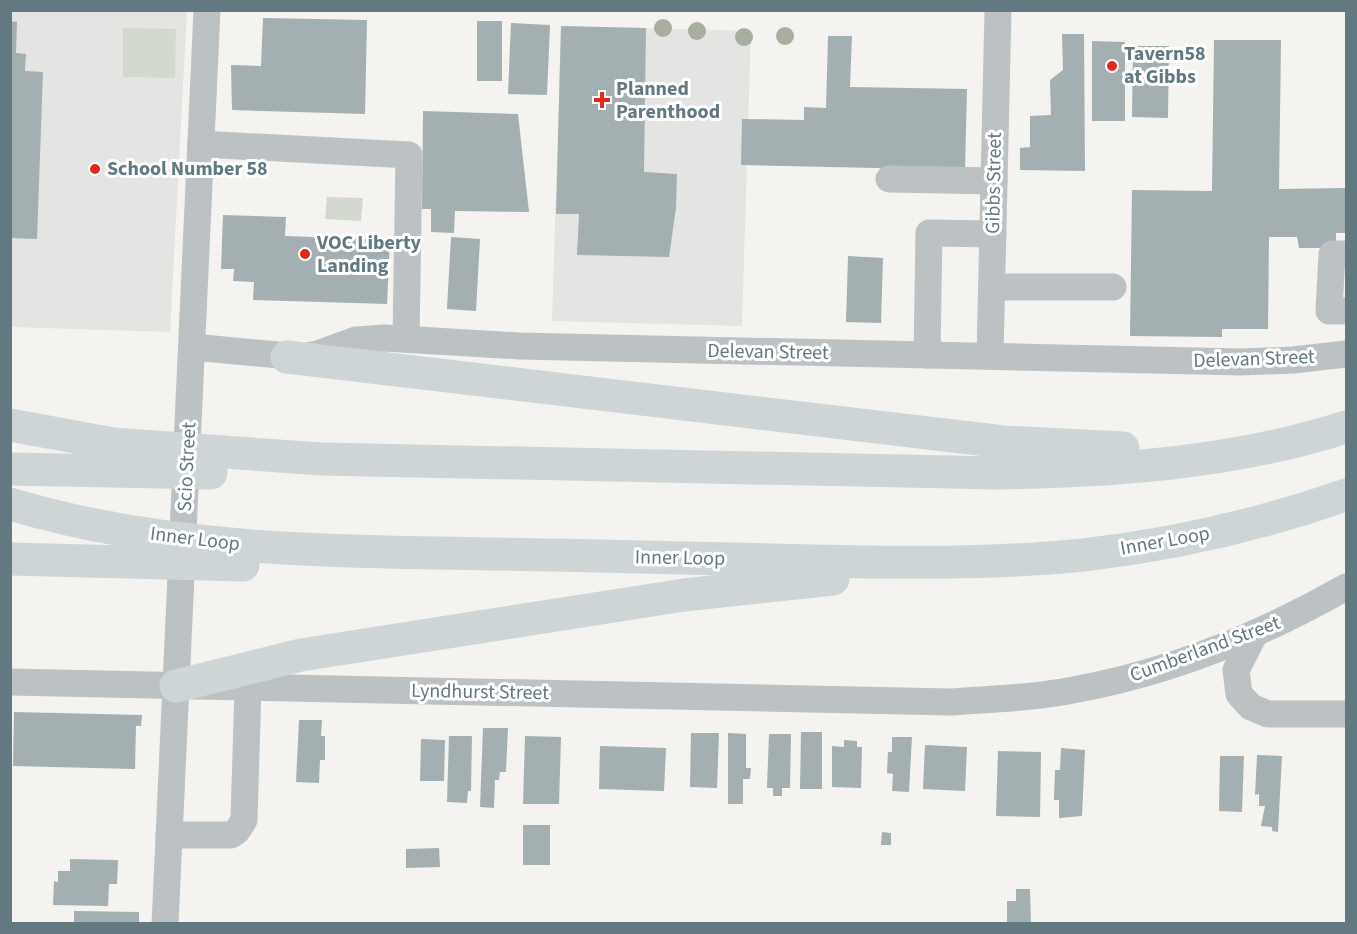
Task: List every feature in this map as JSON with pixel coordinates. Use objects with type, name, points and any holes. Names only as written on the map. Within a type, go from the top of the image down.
[{"type":"highway","points":[[287,357],[854,426],[1058,447],[1211,445],[1277,439],[1345,428]]},
{"type":"highway","points":[[10,425],[113,444],[321,459],[998,473],[1086,471],[1214,458],[1345,428]]},
{"type":"highway","points":[[22,470],[263,473],[498,464]]},
{"type":"highway","name":"Inner Loop","points":[[10,504],[144,533],[229,544],[357,550],[891,562],[999,561],[1085,554],[1170,541],[1254,523],[1347,495]]},
{"type":"highway","points":[[10,559],[289,565],[614,556]]},
{"type":"highway","points":[[177,671],[257,664],[301,655],[655,600],[999,561]]},
{"type":"street","name":"Scio Street","points":[[165,924],[193,355],[207,10]]},
{"type":"street","name":"Gibbs Street","points":[[990,356],[998,10]]},
{"type":"street","points":[[201,144],[409,155],[406,339]]},
{"type":"street","points":[[889,178],[994,182]]},
{"type":"street","points":[[927,355],[929,233],[993,234]]},
{"type":"street","points":[[1347,254],[1332,254],[1329,311],[1347,312]]},
{"type":"street","points":[[992,287],[1113,287]]},
{"type":"street","name":"Delevan Street","points":[[193,355],[287,357],[318,354],[366,339],[406,339],[520,346],[1242,362],[1293,360],[1347,354]]},
{"type":"street","name":"Cumberland Street","points":[[950,702],[1031,697],[1117,681],[1189,659],[1255,633],[1347,587]]},
{"type":"street","points":[[1255,633],[1236,670],[1239,694],[1251,707],[1268,714],[1347,714]]},
{"type":"street","name":"Lyndhurst Street","points":[[10,682],[177,671],[248,687],[950,702]]},
{"type":"street","points":[[169,835],[231,835],[244,820],[248,687]]},
{"type":"shaded area","name":"School Number 58","points":[[11,11],[187,11],[170,332],[11,327]]},
{"type":"shaded area","points":[[561,26],[751,31],[742,326],[552,321]]},
{"type":"shaded area","points":[[123,28],[176,29],[175,78],[123,77]]},
{"type":"shaded area","points":[[327,197],[363,198],[361,221],[325,219]]},
{"type":"building","points":[[263,18],[367,20],[365,114],[232,110],[231,65],[261,66]]},
{"type":"building","points":[[10,21],[17,22],[16,53],[26,54],[25,71],[43,72],[37,239],[10,238]]},
{"type":"building","points":[[477,21],[502,21],[502,81],[477,81]]},
{"type":"building","points":[[511,23],[550,25],[547,95],[508,94]]},
{"type":"building","name":"Planned Parenthood","points":[[561,26],[646,28],[644,172],[677,174],[676,208],[669,257],[577,255],[579,214],[556,214]]},
{"type":"building","points":[[1062,34],[1084,34],[1085,171],[1020,170],[1020,148],[1030,147],[1030,116],[1051,115],[1050,80],[1063,70]]},
{"type":"building","points":[[828,36],[852,36],[850,87],[967,89],[965,170],[741,165],[742,119],[804,120],[804,107],[826,108]]},
{"type":"building","points":[[1214,40],[1281,40],[1279,189],[1346,188],[1346,233],[1336,233],[1336,248],[1299,248],[1297,237],[1269,237],[1268,329],[1222,329],[1222,337],[1130,336],[1132,190],[1212,191]]},
{"type":"building","points":[[1092,41],[1125,42],[1125,121],[1092,121]]},
{"type":"building","points":[[1133,46],[1169,46],[1168,118],[1132,117]]},
{"type":"building","points":[[423,111],[518,114],[529,212],[455,211],[454,233],[431,232],[431,209],[422,209]]},
{"type":"building","name":"VOC Liberty Landing","points":[[223,215],[286,217],[285,236],[390,240],[387,304],[253,300],[254,282],[233,281],[234,269],[221,269]]},
{"type":"building","points":[[451,237],[480,239],[476,311],[447,309]]},
{"type":"building","points":[[848,256],[883,258],[881,323],[846,322]]},
{"type":"building","points":[[14,712],[142,715],[141,726],[136,726],[135,769],[13,766]]},
{"type":"building","points":[[299,720],[322,720],[321,736],[325,736],[325,760],[320,760],[319,783],[296,782]]},
{"type":"building","points":[[483,728],[508,728],[506,772],[500,772],[499,780],[495,780],[494,808],[480,807]]},
{"type":"building","points":[[801,732],[822,732],[822,789],[800,789]]},
{"type":"building","points":[[691,733],[719,733],[717,788],[690,787]]},
{"type":"building","points":[[728,733],[746,734],[746,768],[751,768],[750,779],[743,779],[743,804],[728,804]]},
{"type":"building","points":[[769,734],[791,734],[790,788],[782,788],[782,796],[773,796],[773,788],[767,788]]},
{"type":"building","points":[[449,736],[472,736],[471,791],[468,791],[467,803],[447,802]]},
{"type":"building","points":[[525,736],[561,737],[559,804],[523,804]]},
{"type":"building","points":[[892,737],[912,737],[909,792],[892,791],[893,774],[887,773],[888,752],[892,752]]},
{"type":"building","points":[[421,739],[445,740],[444,781],[420,781]]},
{"type":"building","points":[[844,740],[857,741],[857,747],[862,747],[861,788],[832,787],[832,746],[844,747]]},
{"type":"building","points":[[925,745],[967,747],[965,791],[923,789]]},
{"type":"building","points":[[600,746],[666,748],[664,791],[599,789]]},
{"type":"building","points":[[1061,748],[1085,750],[1082,816],[1059,818],[1059,800],[1054,800],[1055,770],[1060,770]]},
{"type":"building","points":[[998,751],[1041,752],[1040,817],[996,816]]},
{"type":"building","points":[[1257,755],[1282,756],[1278,832],[1272,831],[1272,827],[1261,826],[1265,806],[1259,806],[1259,794],[1255,795]]},
{"type":"building","points":[[1220,756],[1244,756],[1242,812],[1219,811]]},
{"type":"building","points":[[523,825],[550,825],[550,865],[523,865]]},
{"type":"building","points":[[882,832],[891,833],[891,845],[881,845]]},
{"type":"building","points":[[439,848],[440,867],[406,868],[406,849]]},
{"type":"building","points":[[70,859],[118,860],[117,884],[109,884],[108,906],[53,905],[54,881],[58,882],[58,871],[70,871]]},
{"type":"building","points":[[1016,889],[1030,889],[1031,924],[1007,924],[1007,901],[1016,901]]},
{"type":"building","points":[[74,911],[139,912],[139,924],[74,924]]},
{"type":"place","name":"Tavern58 at Gibbs","points":[[1112,66]]},
{"type":"place","name":"Planned Parenthood","points":[[602,100]]},
{"type":"place","name":"School Number 58","points":[[95,169]]},
{"type":"place","name":"VOC Liberty Landing","points":[[305,254]]}]
